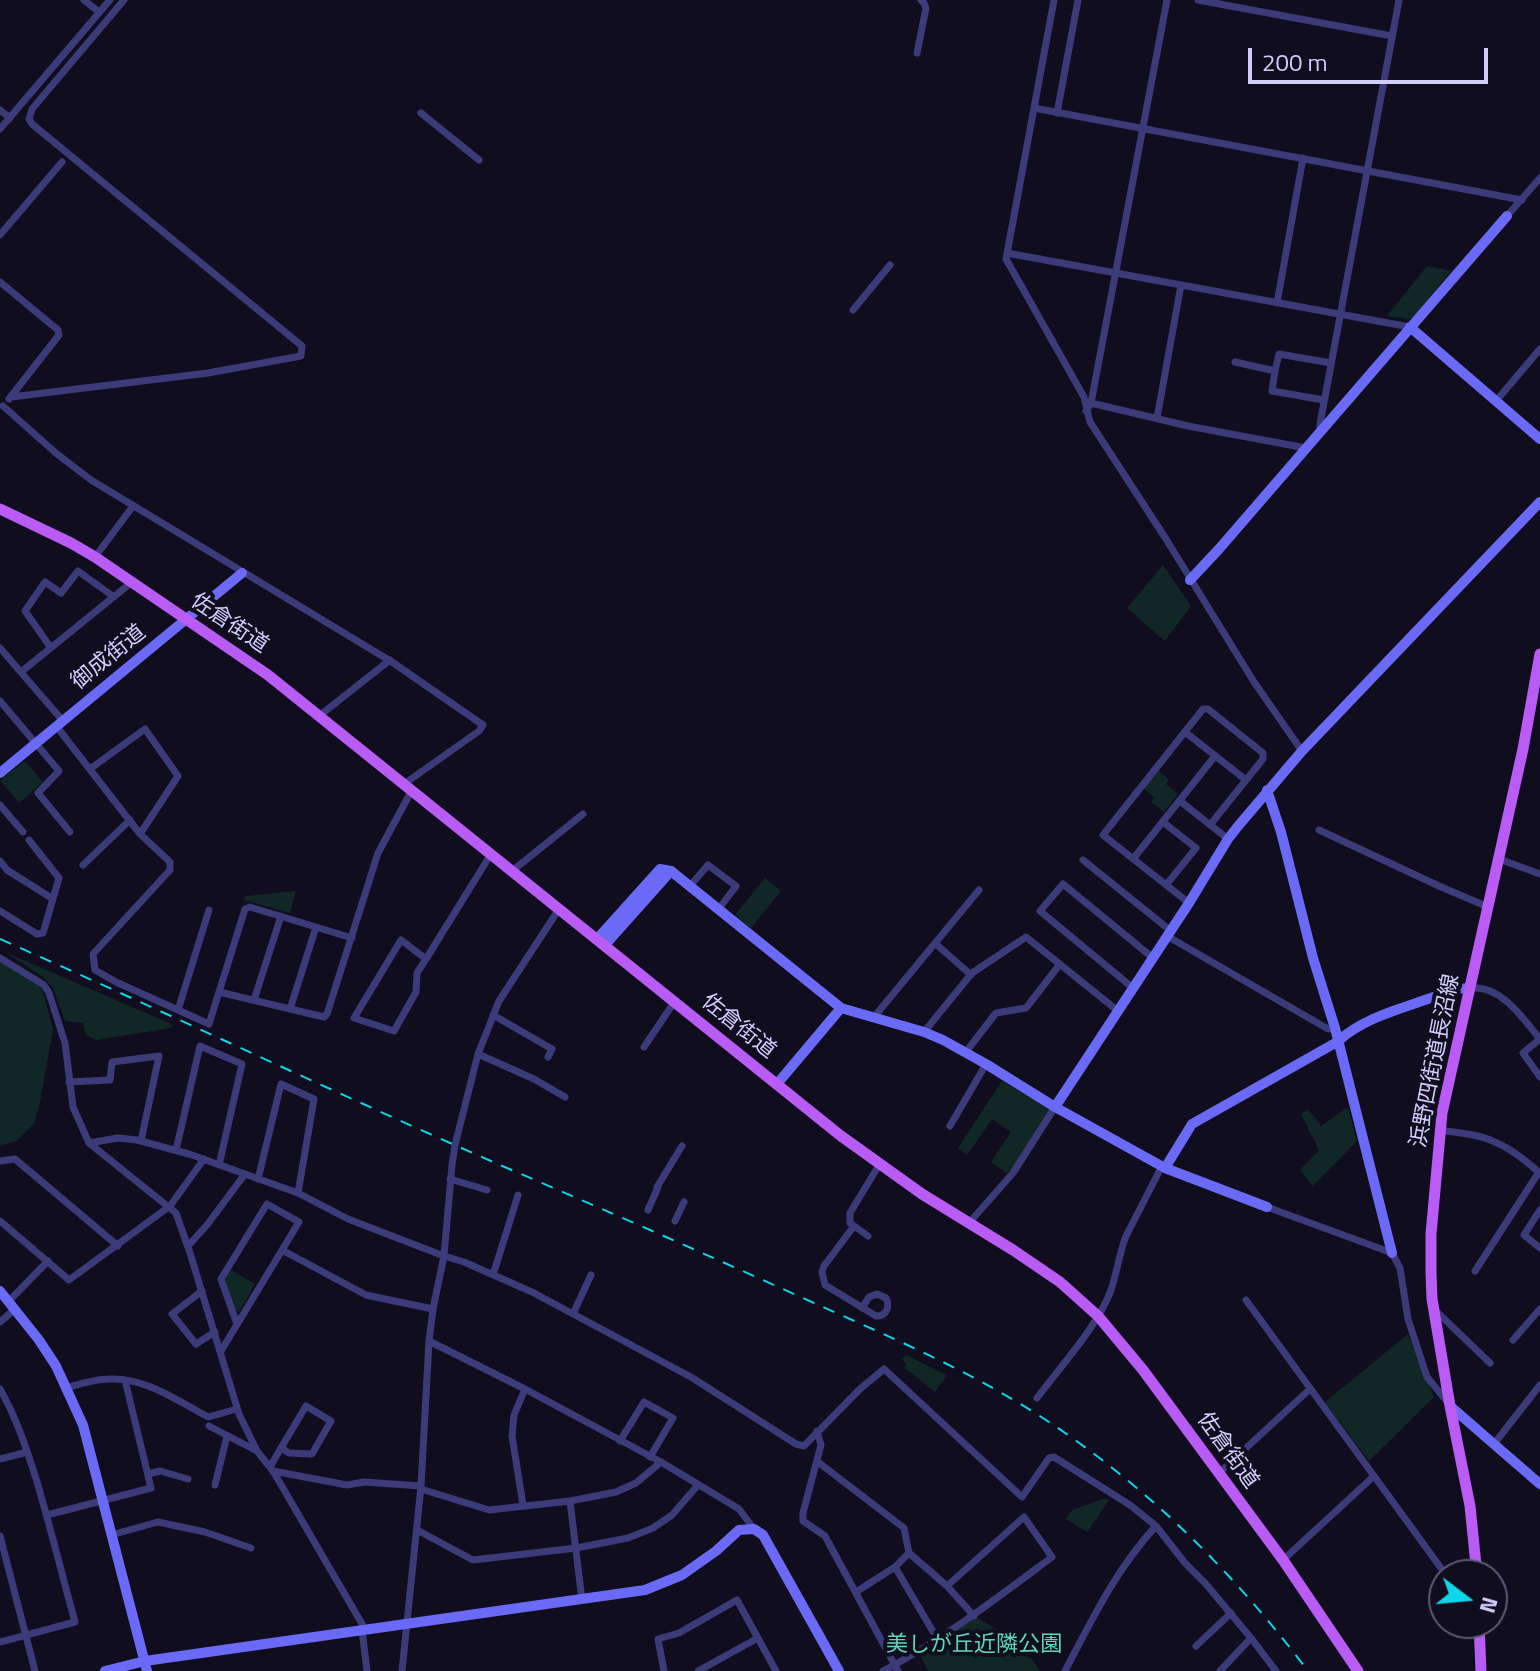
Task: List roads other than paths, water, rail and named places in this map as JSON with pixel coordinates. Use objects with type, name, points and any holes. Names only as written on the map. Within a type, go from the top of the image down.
[{"type":"main road","name":"佐倉街道","points":[[0,509],[95,557],[268,675],[879,1165],[1060,1282],[1098,1316],[1143,1370],[1283,1560],[1358,1671]]},
{"type":"main road","name":"浜野四街道長沼線","points":[[1475,1559],[1470,1506],[1434,1310],[1431,1234],[1439,1130],[1523,749],[1540,654]]},
{"type":"main road","points":[[1480,1639],[1481,1671]]},
{"type":"street","points":[[84,0],[99,12]]},
{"type":"street","points":[[0,129],[110,0]]},
{"type":"street","points":[[11,397],[208,373],[301,356],[302,346],[29,119],[32,109],[124,0]]},
{"type":"street","points":[[917,53],[926,8],[921,0]]},
{"type":"street","points":[[1054,0],[1007,261],[1084,397],[1090,422],[1254,682],[1302,751]]},
{"type":"street","points":[[1057,113],[1078,0]]},
{"type":"street","points":[[1086,411],[1091,403],[1117,273],[1167,0]]},
{"type":"street","points":[[1198,0],[1392,36]]},
{"type":"street","points":[[1320,432],[1399,0]]},
{"type":"street","points":[[1034,108],[1522,200]]},
{"type":"street","points":[[0,110],[10,118]]},
{"type":"street","points":[[421,113],[479,160]]},
{"type":"street","points":[[1277,303],[1303,158]]},
{"type":"street","points":[[0,235],[62,162]]},
{"type":"street","points":[[1190,580],[1540,178]]},
{"type":"street","points":[[1007,253],[1410,327],[1540,439]]},
{"type":"street","points":[[853,310],[890,265]]},
{"type":"street","points":[[0,282],[58,330],[59,335],[2,408],[91,480],[390,660],[483,725],[408,787],[378,853],[327,1014],[324,1017],[219,992]]},
{"type":"street","points":[[1157,418],[1181,285]]},
{"type":"street","points":[[1496,401],[1540,349]]},
{"type":"street","points":[[1324,400],[1272,391],[1275,371],[1279,354],[1331,363]]},
{"type":"street","points":[[1235,362],[1275,371]]},
{"type":"street","points":[[1091,403],[1306,448]]},
{"type":"street","points":[[969,1223],[1013,1173],[1228,839],[1302,751],[1540,502]]},
{"type":"street","points":[[95,557],[133,506]]},
{"type":"street","points":[[51,648],[25,611],[45,582],[61,593],[78,571],[114,597]]},
{"type":"street","name":"御成街道","points":[[0,773],[242,573]]},
{"type":"street","points":[[21,672],[132,582]]},
{"type":"street","points":[[0,648],[140,834],[170,862],[170,870],[93,954],[95,970],[209,1024],[245,909],[250,907],[352,938]]},
{"type":"street","points":[[319,716],[390,660]]},
{"type":"street","points":[[0,701],[59,771],[38,793],[65,829]]},
{"type":"street","points":[[1189,903],[1103,835],[1203,709],[1208,709],[1263,753],[1263,759],[1210,825]]},
{"type":"street","points":[[90,769],[145,729],[178,776],[140,834]]},
{"type":"street","points":[[1185,732],[1246,780]]},
{"type":"street","points":[[1133,859],[1215,756]]},
{"type":"street","points":[[1267,790],[1335,1028],[1392,1253],[1400,1268],[1408,1319],[1427,1377],[1450,1406],[1540,1484]]},
{"type":"street","points":[[1180,801],[1228,839]]},
{"type":"street","points":[[0,805],[23,832]]},
{"type":"street","points":[[512,871],[583,814]]},
{"type":"street","points":[[87,863],[130,820]]},
{"type":"street","points":[[1163,822],[1196,848],[1166,885]]},
{"type":"street","points":[[1319,830],[1488,907]]},
{"type":"street","points":[[0,911],[37,934],[43,933],[59,878],[29,840]]},
{"type":"street","points":[[426,959],[401,940],[354,1018],[394,1031],[416,992],[417,973],[426,959],[491,854]]},
{"type":"street","points":[[1499,859],[1540,874]]},
{"type":"street","points":[[1083,860],[1169,934],[1328,1029],[1335,1028]]},
{"type":"street","points":[[0,861],[7,870],[53,899]]},
{"type":"street","points":[[690,886],[708,865],[736,886],[718,910]]},
{"type":"street","points":[[601,942],[660,869],[671,871],[841,1008],[924,1032],[986,1064],[1055,1107],[1164,1167],[1392,1253]]},
{"type":"street","points":[[1133,988],[1040,911],[1063,884],[1153,958]]},
{"type":"street","points":[[874,1017],[979,890]]},
{"type":"street","points":[[402,1671],[421,1488],[429,1341],[444,1256],[455,1145],[478,1054],[493,1015],[505,991],[559,909]]},
{"type":"street","points":[[178,1010],[209,910]]},
{"type":"street","points":[[254,1000],[281,916]]},
{"type":"street","points":[[290,1009],[316,927]]},
{"type":"street","points":[[924,1032],[971,975],[1026,937],[1118,1011]]},
{"type":"street","points":[[936,944],[971,975]]},
{"type":"street","points":[[0,958],[44,985],[49,993],[65,1043],[73,1107],[89,1143],[176,1213],[237,1409],[257,1451],[271,1469],[364,1630],[367,1671]]},
{"type":"street","points":[[965,1053],[996,1013],[1026,1008],[1060,964]]},
{"type":"street","points":[[1037,1398],[1098,1316],[1112,1289],[1126,1236],[1192,1124],[1376,1017],[1447,992],[1477,987],[1492,990],[1517,1011],[1540,1039],[1523,1053],[1540,1077]]},
{"type":"street","points":[[644,1047],[675,1001]]},
{"type":"street","points":[[777,1084],[841,1008]]},
{"type":"street","points":[[493,1015],[552,1049],[548,1057]]},
{"type":"street","points":[[176,1150],[200,1046],[242,1064],[219,1165]]},
{"type":"street","points":[[478,1054],[534,1079],[565,1097]]},
{"type":"street","points":[[69,1082],[110,1080],[112,1062],[159,1056],[141,1141]]},
{"type":"street","points":[[950,1126],[986,1064]]},
{"type":"street","points":[[258,1179],[281,1084],[314,1099],[298,1193]]},
{"type":"street","points":[[1439,1130],[1481,1136],[1522,1158],[1539,1173],[1475,1271]]},
{"type":"street","points":[[89,1143],[118,1138],[176,1150],[298,1193],[348,1219],[464,1262],[532,1292],[691,1377],[796,1444],[804,1446],[884,1369],[1022,1497],[1049,1458],[1054,1457],[1130,1505],[1156,1526],[1276,1671]]},
{"type":"street","points":[[648,1210],[682,1146]]},
{"type":"street","points":[[0,1161],[15,1159],[118,1246]]},
{"type":"street","points":[[0,1221],[69,1280],[170,1206],[204,1159]]},
{"type":"street","points":[[868,1236],[850,1223],[850,1213],[879,1165]]},
{"type":"street","points":[[188,1246],[245,1174]]},
{"type":"street","points":[[450,1179],[487,1190]]},
{"type":"street","points":[[493,1275],[518,1195]]},
{"type":"street","points":[[675,1221],[684,1202]]},
{"type":"street","points":[[221,1351],[299,1222],[267,1204],[221,1279],[237,1324]]},
{"type":"street","points":[[1540,1210],[1524,1235],[1540,1248]]},
{"type":"street","points":[[854,1226],[822,1272],[825,1285],[862,1308]]},
{"type":"street","points":[[282,1250],[366,1295],[433,1309]]},
{"type":"street","points":[[0,1322],[48,1261]]},
{"type":"street","points":[[573,1314],[591,1275]]},
{"type":"street","points":[[0,1291],[56,1366],[83,1425],[146,1666]]},
{"type":"street","points":[[202,1291],[172,1314],[196,1344],[215,1332]]},
{"type":"street","points":[[1246,1300],[1434,1559]]},
{"type":"street","points":[[1513,1340],[1540,1309]]},
{"type":"street","points":[[1434,1310],[1490,1363]]},
{"type":"street","points":[[429,1341],[661,1462],[739,1509],[754,1529],[763,1535],[839,1671]]},
{"type":"street","points":[[66,1388],[110,1379],[125,1380],[154,1389],[208,1417],[237,1409]]},
{"type":"street","points":[[47,1515],[151,1488],[125,1380]]},
{"type":"street","points":[[1494,1444],[1540,1385]]},
{"type":"street","points":[[0,1389],[16,1419],[27,1452],[75,1622],[0,1642]]},
{"type":"street","points":[[523,1505],[512,1436],[514,1415],[525,1389]]},
{"type":"street","points":[[1219,1473],[1310,1389]]},
{"type":"street","points":[[620,1441],[644,1402],[673,1418],[650,1457]]},
{"type":"street","points":[[271,1469],[281,1448],[306,1406],[331,1421],[312,1454],[289,1453],[281,1448]]},
{"type":"street","points":[[0,1409],[10,1407]]},
{"type":"street","points":[[209,1426],[257,1451]]},
{"type":"street","points":[[817,1431],[821,1445],[803,1521],[825,1536],[897,1668]]},
{"type":"street","points":[[215,1485],[227,1436]]},
{"type":"street","points":[[0,1459],[27,1452]]},
{"type":"street","points":[[271,1469],[347,1485],[364,1482],[421,1488],[489,1510],[598,1496],[636,1483],[661,1462]]},
{"type":"street","points":[[818,1462],[904,1528],[909,1553],[947,1586],[974,1616]]},
{"type":"street","points":[[148,1474],[160,1471],[188,1479]]},
{"type":"street","points":[[1283,1560],[1374,1476]]},
{"type":"street","points":[[417,1530],[473,1560],[576,1548],[628,1538],[653,1528],[672,1515],[698,1485]]},
{"type":"street","points":[[570,1501],[582,1600]]},
{"type":"street","points":[[883,1671],[897,1668],[974,1616],[1052,1557],[1024,1517],[947,1586]]},
{"type":"street","points":[[111,1535],[158,1522],[205,1532],[251,1548]]},
{"type":"street","points":[[1065,1671],[1115,1578],[1135,1548],[1156,1526]]},
{"type":"street","points":[[105,1671],[407,1623],[645,1590],[682,1575],[739,1530],[754,1529]]},
{"type":"street","points":[[0,1536],[35,1671]]},
{"type":"street","points":[[856,1592],[895,1567],[909,1553]]},
{"type":"street","points":[[895,1567],[938,1640]]},
{"type":"street","points":[[664,1671],[658,1639],[679,1633],[737,1600],[776,1671]]},
{"type":"street","points":[[1196,1646],[1231,1613]]},
{"type":"street","points":[[698,1671],[758,1638]]},
{"type":"street","points":[[1220,1671],[1251,1638]]},
{"type":"railway","points":[[0,939],[443,1140],[870,1328],[1006,1395],[1072,1438],[1147,1497],[1216,1562],[1308,1671]]},
{"type":"park label","name":"美しが丘近隣公園","points":[[974,1646]]}]
